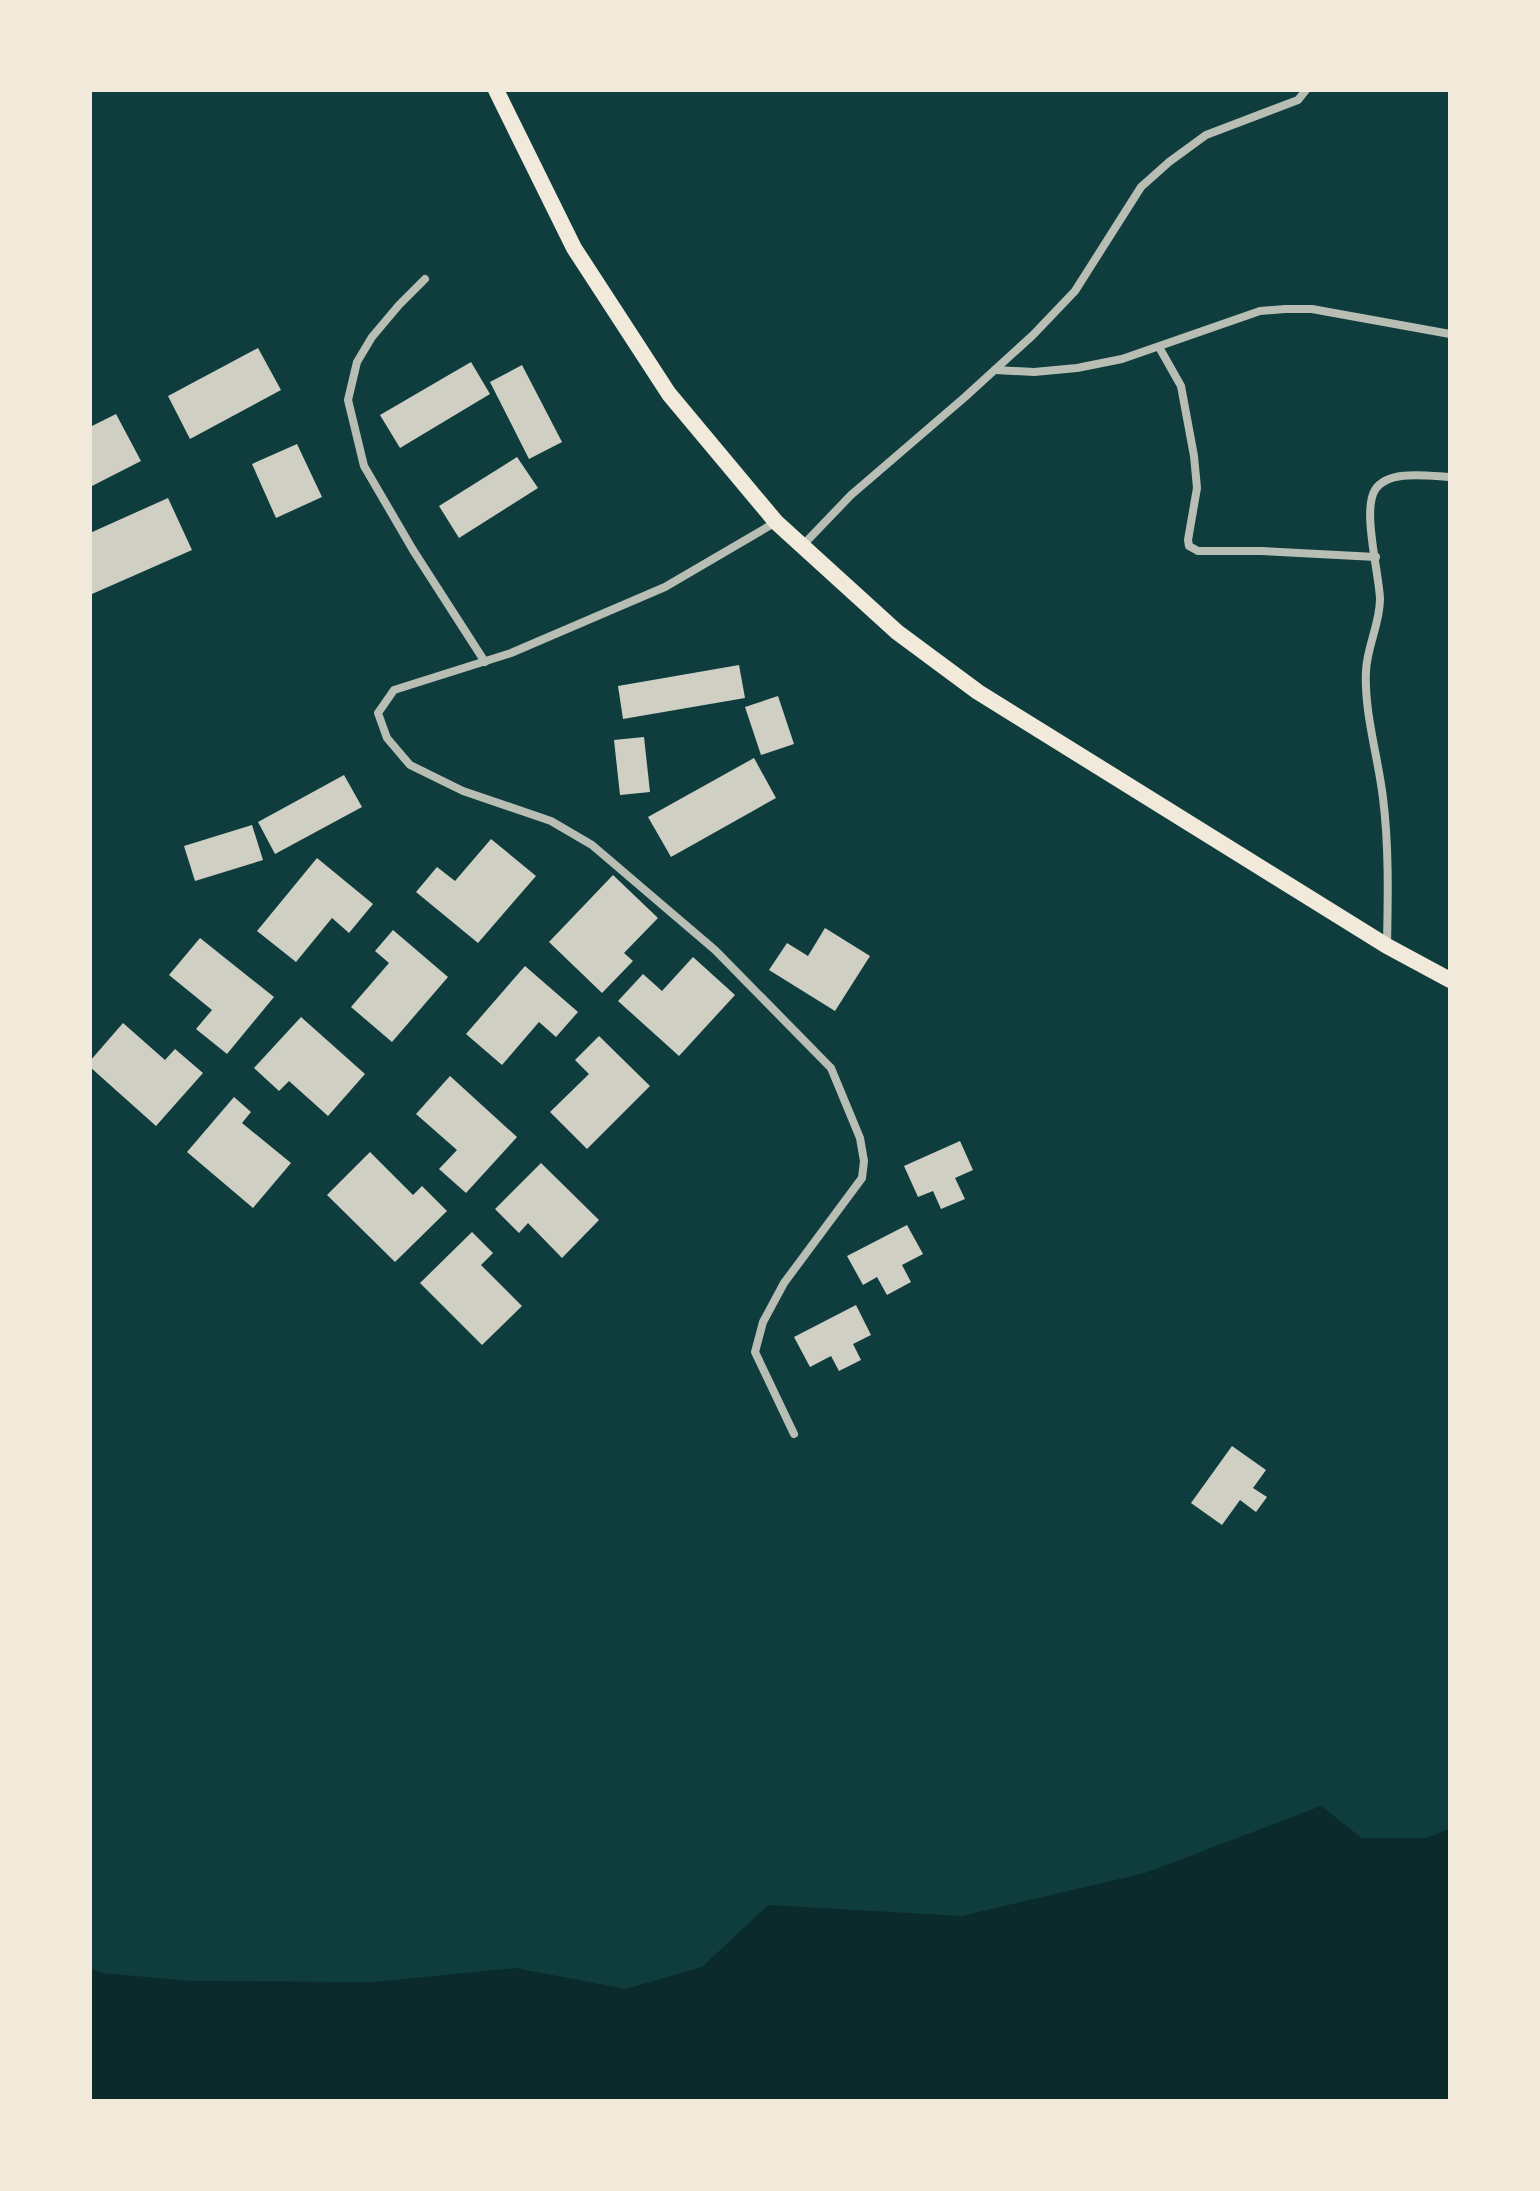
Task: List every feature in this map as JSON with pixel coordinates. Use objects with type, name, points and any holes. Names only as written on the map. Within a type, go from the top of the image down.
[{"type":"main road","points":[[496,90],[582,261],[669,394],[776,522],[897,632],[978,692],[1387,946],[1450,980]]},
{"type":"street","points":[[803,545],[851,495],[995,370],[1075,291],[1141,187],[1206,135],[1298,100],[1306,90]]},
{"type":"street","points":[[425,279],[372,337],[357,362],[348,400],[364,466],[413,550],[485,662]]},
{"type":"street","points":[[995,370],[1034,372],[1122,359],[1260,311],[1285,309],[1312,309],[1450,334]]},
{"type":"street","points":[[1159,347],[1181,386],[1194,456],[1197,488],[1189,546],[1198,551],[1376,557]]},
{"type":"street","points":[[1387,946],[1384,800],[1368,707],[1366,670],[1380,602],[1369,520],[1373,491],[1383,481],[1406,476],[1450,477]]},
{"type":"street","points":[[776,522],[665,587],[511,653],[394,690],[378,713],[387,738],[410,765],[463,791],[551,821],[592,845],[715,950],[831,1068],[860,1138],[864,1161],[862,1178],[784,1283],[763,1322],[755,1352],[794,1434]]},
{"type":"water","points":[[1321,1806],[1362,1838],[1427,1838],[1450,1828],[1450,2101],[90,2101],[90,1968],[101,1973],[192,1981],[373,1982],[515,1968],[626,1989],[702,1967],[768,1905],[962,1916],[1145,1873]]},
{"type":"building","points":[[258,348],[281,390],[190,439],[168,396]]},
{"type":"building","points":[[471,362],[490,394],[400,448],[380,415]]},
{"type":"building","points":[[522,365],[562,442],[529,459],[490,382]]},
{"type":"building","points":[[116,414],[141,461],[90,487],[90,427]]},
{"type":"building","points":[[297,444],[322,497],[276,518],[252,464]]},
{"type":"building","points":[[517,457],[538,488],[459,538],[439,506]]},
{"type":"building","points":[[168,498],[192,550],[92,594],[90,533]]},
{"type":"building","points":[[739,665],[745,698],[623,719],[618,686]]},
{"type":"building","points":[[778,696],[794,744],[761,755],[745,707]]},
{"type":"building","points":[[644,737],[650,792],[620,795],[614,740]]},
{"type":"building","points":[[754,758],[776,798],[671,857],[648,817]]},
{"type":"building","points":[[344,775],[362,807],[275,854],[258,822]]},
{"type":"building","points":[[252,825],[263,860],[195,881],[184,846]]},
{"type":"building","points":[[491,839],[536,876],[478,943],[416,892],[437,867],[455,881]]},
{"type":"building","points":[[317,858],[373,904],[349,933],[332,918],[296,962],[257,931]]},
{"type":"building","points":[[613,875],[658,918],[624,953],[633,961],[602,993],[549,942]]},
{"type":"building","points":[[825,928],[870,956],[835,1011],[769,970],[787,943],[808,956]]},
{"type":"building","points":[[393,930],[448,977],[392,1042],[351,1007],[389,963],[375,951]]},
{"type":"building","points":[[200,938],[274,997],[227,1054],[196,1029],[212,1010],[169,975]]},
{"type":"building","points":[[693,957],[735,995],[679,1056],[618,1001],[643,974],[662,991]]},
{"type":"building","points":[[525,966],[578,1012],[556,1037],[539,1022],[502,1065],[466,1034]]},
{"type":"building","points":[[301,1017],[365,1074],[328,1116],[289,1081],[279,1091],[254,1068]]},
{"type":"building","points":[[123,1023],[165,1060],[175,1049],[203,1073],[156,1126],[90,1067],[90,1061]]},
{"type":"building","points":[[599,1036],[650,1086],[587,1149],[550,1112],[589,1074],[575,1060]]},
{"type":"building","points":[[450,1076],[517,1137],[466,1193],[439,1169],[457,1150],[416,1114]]},
{"type":"building","points":[[234,1097],[251,1112],[242,1123],[291,1163],[253,1208],[187,1152]]},
{"type":"building","points":[[960,1141],[973,1170],[955,1178],[965,1199],[941,1209],[933,1191],[918,1197],[904,1166]]},
{"type":"building","points":[[370,1152],[413,1195],[422,1186],[447,1211],[395,1262],[327,1195]]},
{"type":"building","points":[[541,1163],[599,1220],[562,1258],[528,1223],[519,1233],[495,1209]]},
{"type":"building","points":[[907,1225],[923,1254],[902,1265],[911,1282],[887,1295],[877,1277],[863,1285],[847,1256]]},
{"type":"building","points":[[472,1232],[493,1253],[481,1265],[522,1306],[482,1345],[420,1283]]},
{"type":"building","points":[[856,1305],[871,1335],[853,1344],[861,1360],[839,1371],[831,1356],[810,1367],[794,1337]]},
{"type":"building","points":[[1232,1446],[1266,1470],[1253,1488],[1267,1497],[1256,1512],[1240,1500],[1222,1525],[1191,1503]]}]
